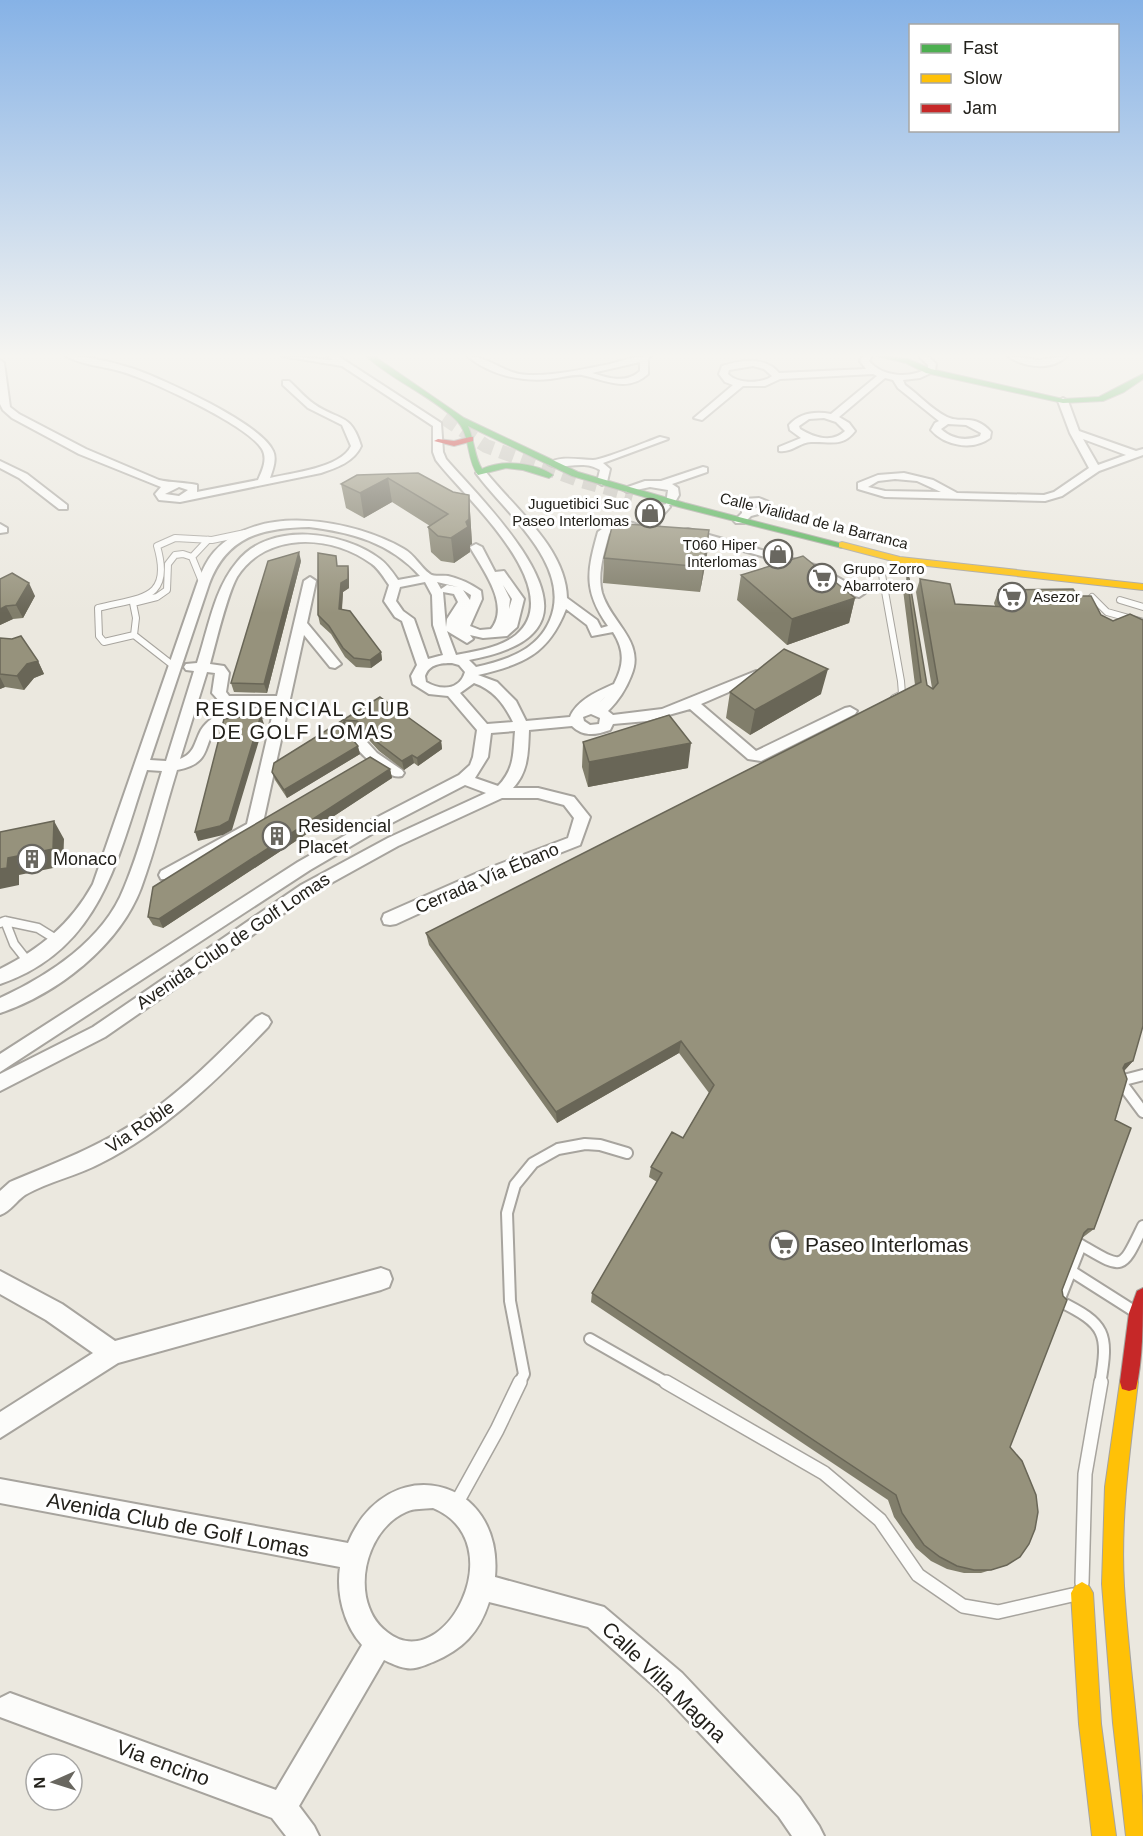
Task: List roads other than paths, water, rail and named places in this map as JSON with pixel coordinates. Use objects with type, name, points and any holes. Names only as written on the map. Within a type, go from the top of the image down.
[{"type":"main road","points":[[442,442],[454,444],[461,442]]},
{"type":"main road","points":[[471,442],[475,465],[481,473],[492,466],[524,468],[647,505],[670,506]]},
{"type":"main road","name":"Calle Vialidad de la Barranca","points":[[506,442],[553,464],[710,522],[820,556]]},
{"type":"main road","name":"Calle Vialidad de la Barranca","points":[[670,506],[744,517],[900,561],[917,569]]},
{"type":"main road","name":"Calle Vialidad de la Barranca","points":[[876,568],[917,569],[1143,587]]},
{"type":"main road","points":[[917,569],[974,573],[1143,593]]},
{"type":"main road","points":[[1087,596],[1143,603]]},
{"type":"main road","points":[[1104,1836],[1090,1724],[1098,1588],[1115,1487],[1138,1313],[1143,1297]]},
{"type":"main road","points":[[1098,1588],[1124,1723],[1138,1836]]},
{"type":"street","points":[[44,442],[169,500],[333,466],[353,453],[356,446],[355,442]]},
{"type":"street","points":[[64,442],[157,484],[169,486],[178,484],[221,491]]},
{"type":"street","points":[[261,442],[267,450],[270,463],[263,481]]},
{"type":"street","points":[[438,442],[441,460],[513,547],[534,579],[538,594],[538,609],[532,624],[522,637],[499,649],[453,659],[436,660],[424,666],[418,676],[420,684],[433,691],[451,691],[464,686],[472,675],[515,660],[543,644],[563,606],[562,582],[536,539],[481,473]]},
{"type":"street","points":[[553,464],[572,461],[597,462],[655,442]]},
{"type":"street","points":[[783,449],[802,442]]},
{"type":"street","points":[[1080,442],[1095,469]]},
{"type":"street","points":[[1103,442],[1140,453]]},
{"type":"street","points":[[955,496],[930,481],[914,476],[880,478],[862,485],[863,489],[873,492],[955,496],[1045,498],[1058,494],[1095,469],[1140,453]]},
{"type":"street","points":[[597,462],[605,469],[602,482]]},
{"type":"street","points":[[0,464],[23,476],[63,507]]},
{"type":"street","points":[[630,492],[648,484],[664,483],[703,470]]},
{"type":"street","points":[[653,527],[658,514],[670,506],[674,495],[674,488],[664,483]]},
{"type":"street","points":[[160,494],[169,486]]},
{"type":"street","points":[[185,498],[194,491],[193,487]]},
{"type":"street","points":[[747,501],[759,501],[765,504],[766,509],[744,517],[747,501]]},
{"type":"street","points":[[0,977],[29,963],[59,941],[82,916],[100,884],[203,584],[211,564],[233,541],[252,532],[292,524],[317,524],[362,535],[402,552],[437,591],[441,603],[438,614],[453,659]]},
{"type":"street","points":[[576,718],[579,727],[588,730],[602,720],[630,668],[631,656],[627,645],[596,592],[594,574],[604,532],[613,527],[625,525],[672,529],[814,568],[859,592]]},
{"type":"street","points":[[344,546],[362,535]]},
{"type":"street","points":[[0,1006],[44,984],[75,961],[114,921],[132,890],[230,579],[238,564],[248,554],[263,546],[298,538],[314,538],[344,546],[376,561],[395,585]]},
{"type":"street","points":[[395,585],[428,579],[447,579],[467,585],[477,594],[477,602],[465,621],[464,628],[473,634],[483,635],[496,632],[502,624],[504,599],[476,547]]},
{"type":"street","points":[[437,591],[451,589],[463,595],[465,602],[453,619],[452,629],[466,639],[486,639],[501,635],[511,627],[518,599],[496,567],[483,559]]},
{"type":"street","points":[[254,827],[310,581]]},
{"type":"street","points":[[395,585],[390,601],[399,614],[408,619],[424,620],[438,614]]},
{"type":"street","points":[[563,606],[596,633],[605,646]]},
{"type":"street","points":[[408,619],[424,666]]},
{"type":"street","points":[[300,623],[335,664]]},
{"type":"street","points":[[596,633],[615,628]]},
{"type":"street","points":[[453,659],[467,664],[472,675],[492,685],[511,704],[522,726],[520,760],[515,777],[500,794]]},
{"type":"street","points":[[176,667],[219,669],[222,673],[219,693],[226,700],[281,706]]},
{"type":"street","points":[[451,691],[484,729],[576,718],[591,709],[602,720],[626,732],[696,707],[756,675]]},
{"type":"street","points":[[576,718],[599,695],[619,687]]},
{"type":"street","points":[[142,765],[186,763],[199,753],[207,732],[226,718],[281,706]]},
{"type":"street","points":[[696,707],[753,756],[761,756],[852,715]]},
{"type":"street","name":"Avenida Club de Golf Lomas","points":[[0,1064],[304,866],[377,824],[464,780],[476,770],[481,758],[484,729]]},
{"type":"street","points":[[352,734],[367,759],[397,773]]},
{"type":"street","name":"Cerrada Vía Ébano","points":[[390,919],[490,874],[575,840],[582,817],[569,801],[538,794],[500,794],[464,780]]},
{"type":"street","name":"Avenida Club de Golf Lomas","points":[[0,1083],[99,1032],[307,889],[393,842],[500,794]]},
{"type":"street","points":[[167,875],[273,815]]},
{"type":"street","name":"Via Roble","points":[[0,1205],[17,1189],[94,1157],[150,1124],[214,1071],[262,1022]]},
{"type":"street","points":[[0,1426],[113,1353],[381,1279]]},
{"type":"street","points":[[0,1282],[54,1312],[113,1353]]},
{"type":"street","name":"Avenida Club de Golf Lomas","points":[[0,1491],[87,1509],[356,1557]]},
{"type":"street","points":[[434,1497],[455,1506],[474,1526],[483,1555],[482,1587],[468,1623],[441,1648],[408,1656],[378,1644],[360,1621],[352,1590],[356,1557],[367,1530],[387,1509],[410,1498],[434,1497]]},
{"type":"street","name":"Calle Villa Magna","points":[[482,1587],[595,1616],[672,1683],[789,1807],[808,1836]]},
{"type":"street","points":[[304,1836],[282,1807],[378,1644]]},
{"type":"street","name":"Via encino","points":[[10,1707],[282,1807]]},
{"type":"lane","points":[[131,601],[152,594],[159,588],[162,580],[157,546],[164,539],[179,537],[208,540],[252,532]]},
{"type":"lane","points":[[192,557],[208,540]]},
{"type":"lane","points":[[134,635],[104,642],[99,636],[98,608],[157,597],[167,590],[168,564],[175,555],[183,554],[192,557],[203,584]]},
{"type":"lane","points":[[876,568],[902,694],[882,704]]},
{"type":"lane","points":[[1087,596],[1097,608],[1103,611],[1143,622]]},
{"type":"lane","points":[[1120,600],[1143,608]]},
{"type":"lane","points":[[131,601],[136,618],[134,635]]},
{"type":"lane","points":[[134,635],[176,667]]},
{"type":"lane","points":[[762,764],[852,715]]},
{"type":"lane","points":[[2,922],[38,928],[59,941]]},
{"type":"lane","points":[[2,922],[14,944],[29,963]]},
{"type":"lane","points":[[1143,1075],[1120,1081],[1143,1112]]},
{"type":"lane","points":[[455,1506],[497,1430],[524,1374],[510,1300],[507,1213],[515,1185],[533,1163],[558,1149],[585,1144],[600,1145],[627,1153]]},
{"type":"lane","points":[[590,1339],[824,1473],[880,1520],[918,1575],[963,1606],[998,1612],[1098,1588],[1084,1474],[1105,1356],[1105,1338],[1095,1320],[1059,1301],[1081,1245],[1113,1264],[1122,1263],[1128,1257],[1143,1226]]},
{"type":"lane","points":[[1071,1271],[1138,1313]]},
{"type":"tunnel","points":[[480,442],[581,481],[633,495]]},
{"type":"place","name":"Juguetibici Suc Paseo Interlomas","points":[[650,513]]},
{"type":"place","name":"T060 Hiper Interlomas","points":[[778,554]]},
{"type":"place","name":"Grupo Zorro Abarrotero","points":[[822,578]]},
{"type":"place","name":"Asezor","points":[[1012,597]]},
{"type":"place","name":"Residencial Placet","points":[[277,836]]},
{"type":"place","name":"Monaco","points":[[32,859]]},
{"type":"place","name":"Paseo Interlomas","points":[[784,1245]]},
{"type":"district","name":"RESIDENCIAL CLUB DE GOLF LOMAS","points":[[303,720]]}]
